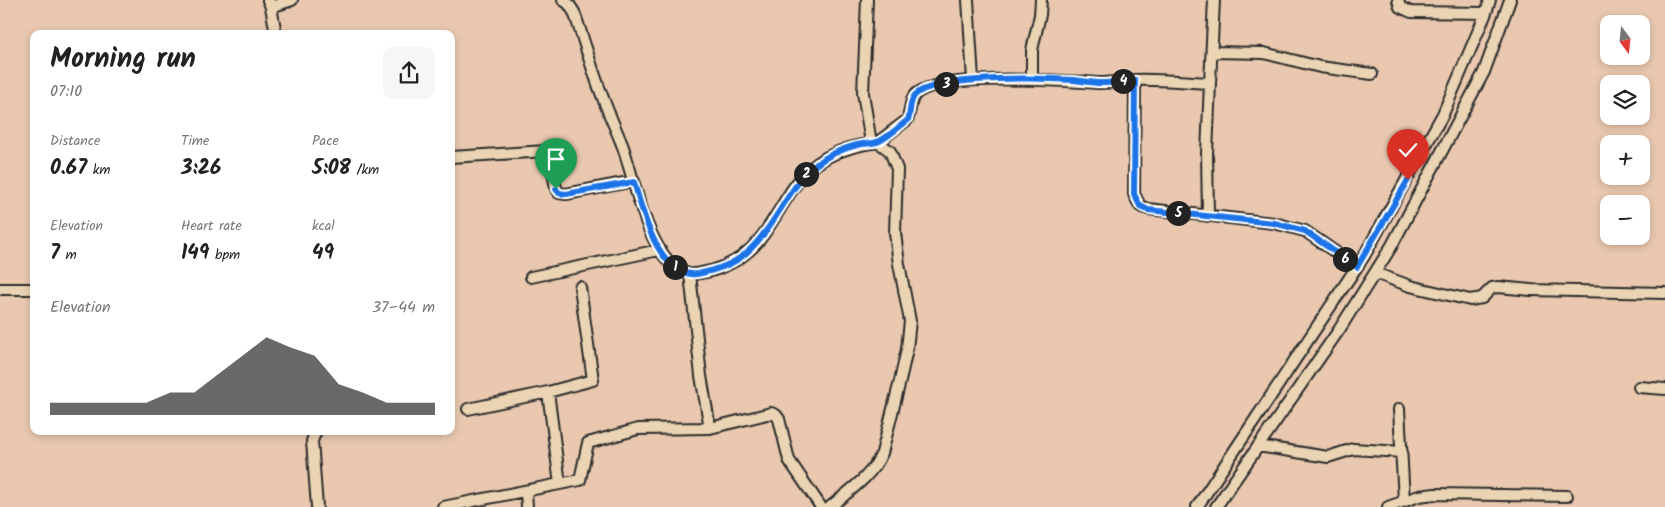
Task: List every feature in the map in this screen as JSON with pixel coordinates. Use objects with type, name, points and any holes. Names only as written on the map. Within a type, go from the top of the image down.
[{"type":"street","points":[[275,30],[269,3],[292,0]]},
{"type":"street","points":[[563,0],[568,3],[574,12],[602,97],[623,148],[646,223],[659,250],[669,262],[690,274],[700,274],[722,268],[742,258],[763,236],[795,185],[811,169],[826,157],[842,150],[874,143],[908,120],[912,99],[916,94],[934,87],[974,80],[1073,80],[1102,83],[1135,80],[1210,83]]},
{"type":"street","points":[[867,0],[863,93],[874,143]]},
{"type":"street","points":[[968,0],[974,80]]},
{"type":"street","points":[[1032,80],[1032,50],[1042,0]]},
{"type":"street","points":[[1208,216],[1207,154],[1214,0]]},
{"type":"street","points":[[1398,0],[1400,7],[1411,12],[1486,14]]},
{"type":"street","points":[[1197,507],[1357,267],[1443,114],[1486,14],[1490,0]]},
{"type":"street","points":[[1216,507],[1339,330],[1375,274],[1413,208],[1484,72],[1510,0]]},
{"type":"street","points":[[1212,52],[1264,53],[1320,67],[1372,74]]},
{"type":"street","points":[[1135,80],[1136,133],[1134,182],[1136,200],[1140,206],[1148,210],[1274,223],[1296,228],[1305,231],[1357,267]]},
{"type":"street","points":[[830,507],[872,470],[878,462],[907,349],[910,321],[895,233],[897,169],[890,151],[874,143]]},
{"type":"street","points":[[455,157],[547,151],[552,160],[556,189],[559,193],[566,194],[634,182]]},
{"type":"street","points":[[531,276],[659,250]]},
{"type":"street","points":[[690,274],[701,376],[710,428]]},
{"type":"street","points":[[1375,274],[1410,286],[1470,300],[1482,298],[1492,288],[1498,286],[1531,290],[1665,293]]},
{"type":"street","points":[[468,409],[548,392],[593,380],[580,287]]},
{"type":"street","points":[[0,289],[30,289]]},
{"type":"street","points":[[1639,387],[1665,388]]},
{"type":"street","points":[[548,392],[560,484]]},
{"type":"street","points":[[1399,409],[1404,501]]},
{"type":"street","points":[[442,507],[580,480],[588,443],[638,430],[710,428],[771,413],[779,419],[789,460],[821,507]]},
{"type":"street","points":[[314,435],[312,441],[317,507]]},
{"type":"street","points":[[1258,446],[1328,456],[1353,449],[1402,452]]},
{"type":"street","points":[[526,491],[527,507]]},
{"type":"street","points":[[1388,507],[1419,496],[1435,494],[1567,496]]},
{"type":"route","points":[[556,189],[559,193],[566,194],[634,182],[646,223],[659,250],[669,262],[680,270],[690,274],[700,274],[722,268],[742,258],[763,236],[795,185],[826,157],[862,144],[878,142],[908,120],[912,99],[921,91],[974,80],[1073,80],[1102,83],[1135,80],[1134,194],[1140,206],[1148,210],[1274,223],[1296,228],[1305,231],[1357,267],[1408,180]]}]
